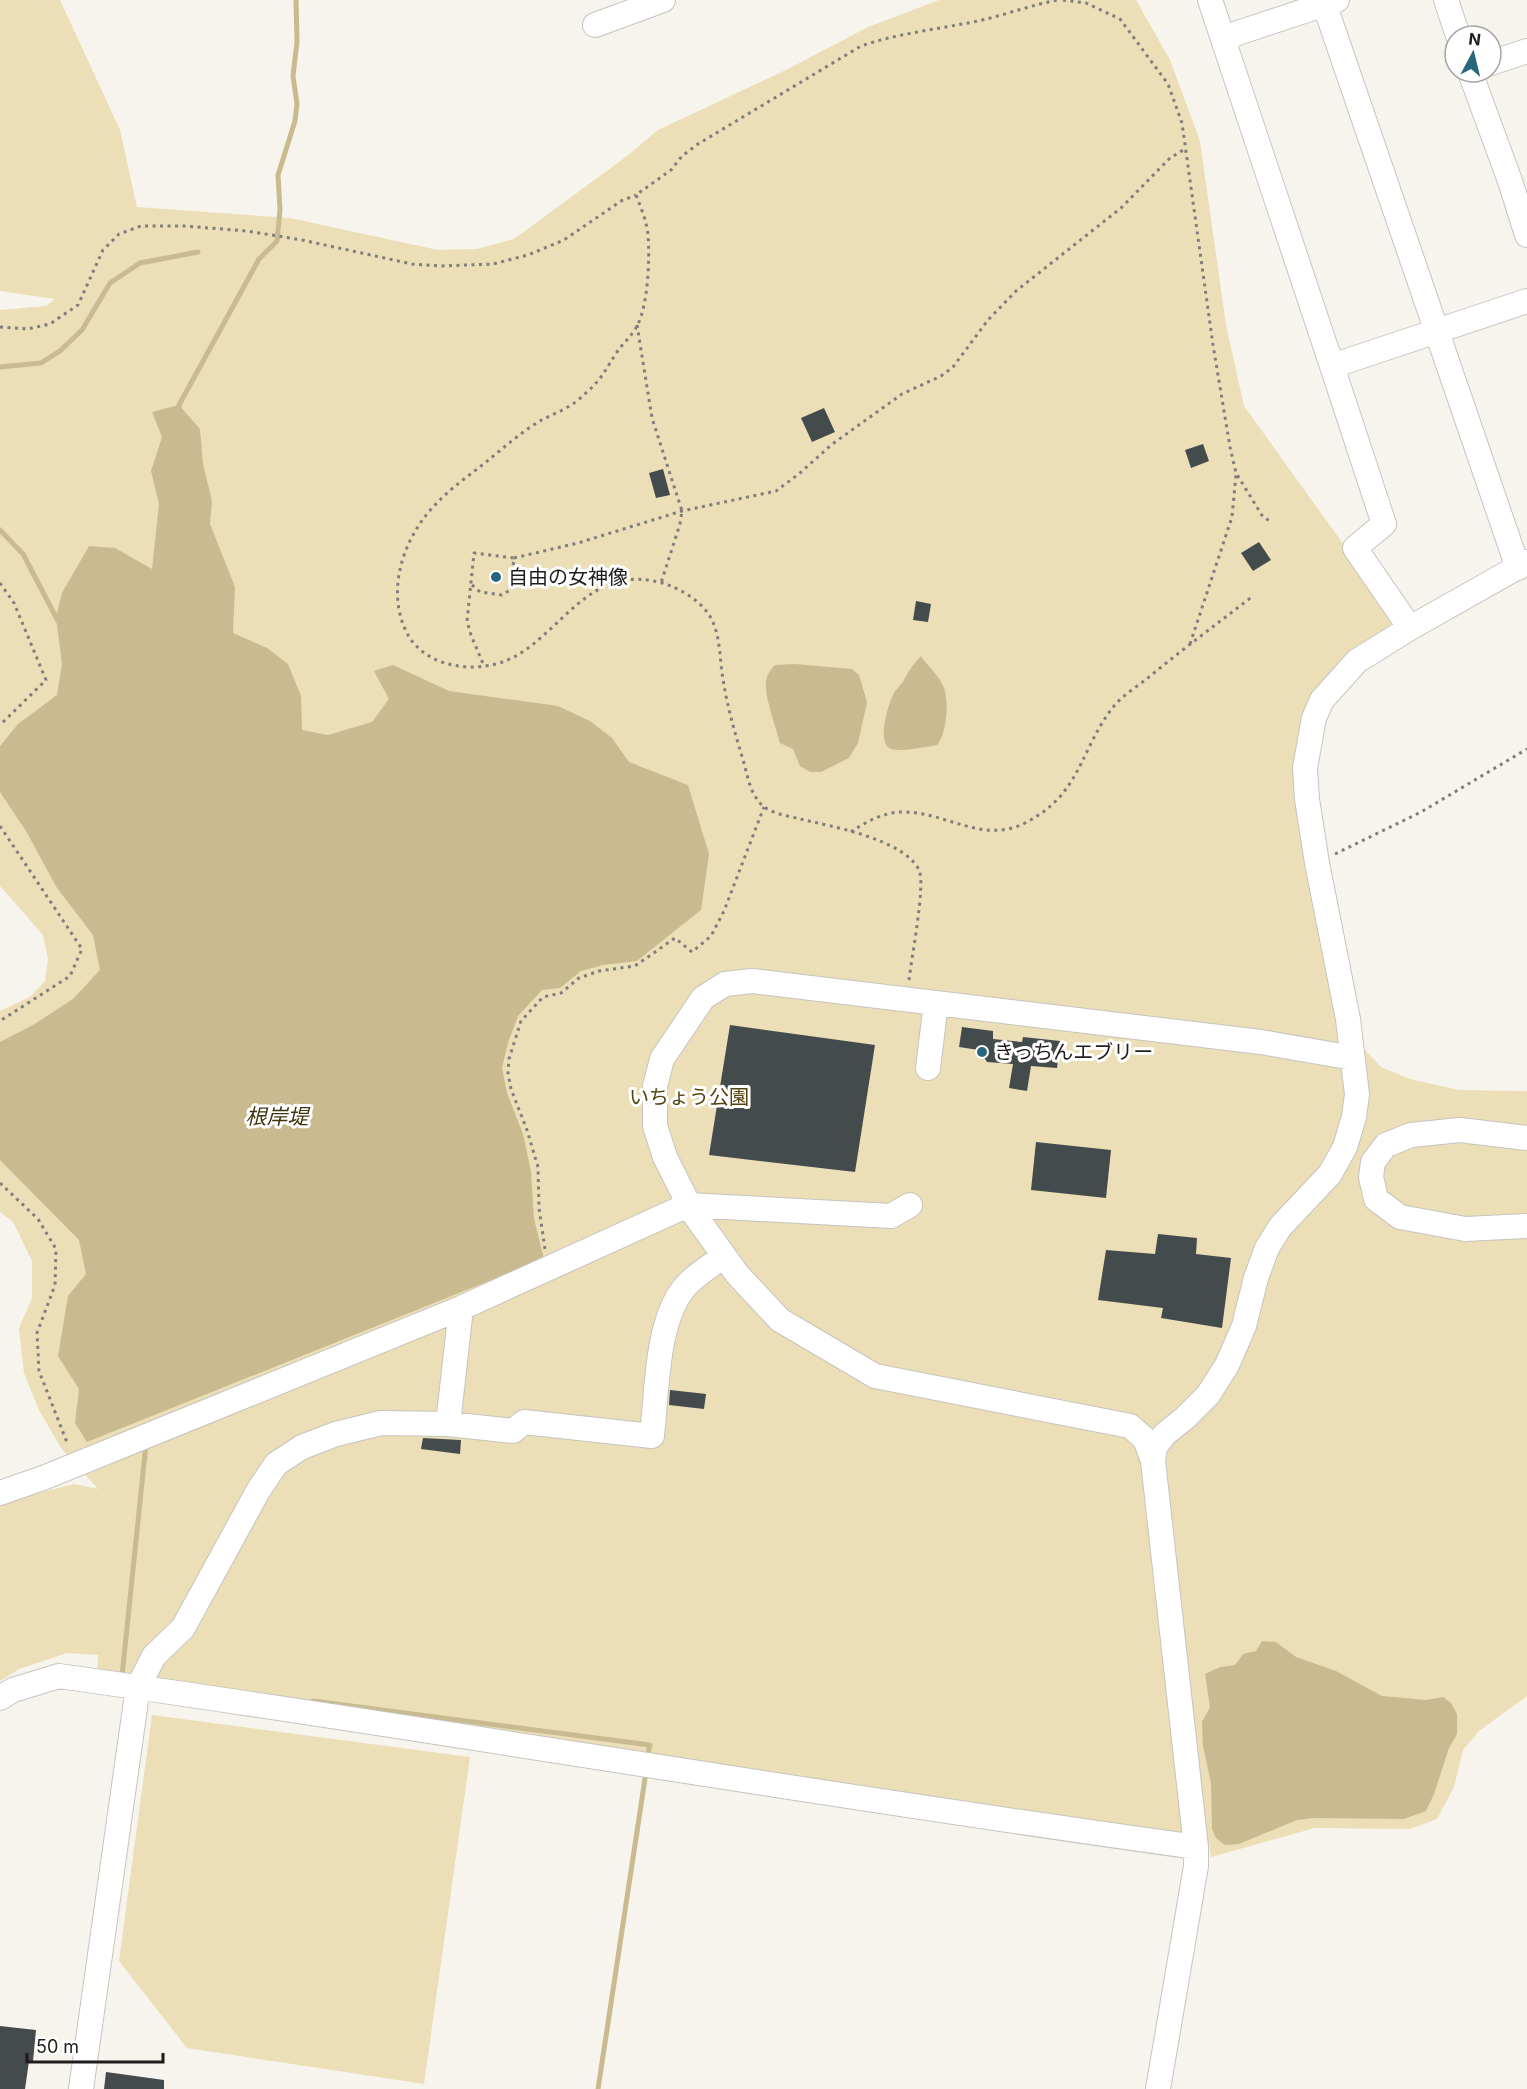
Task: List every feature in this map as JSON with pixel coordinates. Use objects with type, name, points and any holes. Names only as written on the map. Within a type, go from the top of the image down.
[{"type":"street","points":[[595,25],[663,0]]},
{"type":"street","points":[[1210,0],[1384,524],[1355,548],[1410,628]]},
{"type":"street","points":[[1446,0],[1454,24]]},
{"type":"street","points":[[1152,1461],[1155,1447],[1165,1434],[1208,1395],[1227,1365],[1244,1326],[1256,1278],[1268,1248],[1280,1227],[1330,1174],[1345,1147],[1354,1117],[1357,1094],[1348,1019],[1317,863],[1307,799],[1305,768],[1314,718],[1322,700],[1357,661],[1410,628],[1522,565],[1436,331],[1329,1],[1223,38]]},
{"type":"street","points":[[1503,59],[1527,51]]},
{"type":"street","points":[[1475,84],[1518,178],[1527,235]]},
{"type":"street","points":[[1332,366],[1527,301]]},
{"type":"street","points":[[1158,2089],[1196,1866],[1196,1847],[1152,1461],[1145,1439],[1130,1426],[875,1376],[780,1320],[737,1274],[688,1205],[665,1157],[655,1126],[655,1086],[662,1059],[703,998],[725,984],[752,981],[1261,1042],[1353,1058]]},
{"type":"street","points":[[928,1068],[936,1003]]},
{"type":"street","points":[[1527,1138],[1460,1131],[1411,1136],[1386,1145],[1373,1162],[1371,1177],[1376,1199],[1400,1217],[1465,1229],[1527,1226]]},
{"type":"street","points":[[0,1493],[43,1478],[461,1308],[688,1205],[891,1216],[910,1205]]},
{"type":"street","points":[[81,2089],[138,1687],[154,1656],[183,1628],[258,1491],[276,1464],[302,1447],[336,1434],[381,1423],[448,1424],[513,1431],[524,1422],[652,1436],[665,1325],[673,1304],[685,1286],[724,1256]]},
{"type":"street","points":[[448,1424],[461,1308]]},
{"type":"street","points":[[0,1698],[13,1690],[59,1676],[1011,1821],[1196,1847]]},
{"type":"path","points":[[0,327],[28,329],[50,324],[78,305],[103,250],[119,234],[141,226],[184,226],[247,231],[302,240],[412,264],[441,267],[493,264],[528,255],[564,240],[621,201],[636,195],[671,170],[682,156],[698,144],[861,46],[881,39],[1005,15],[1041,3],[1060,0],[1086,3],[1120,19],[1128,27],[1168,84],[1182,123],[1215,357],[1236,473],[1232,517],[1189,646]]},
{"type":"path","points":[[484,666],[467,621],[474,554],[514,558],[578,543],[682,511],[776,491],[831,445],[877,411],[902,394],[941,376],[953,367],[988,320],[1016,291],[1121,208],[1170,158],[1185,149]]},
{"type":"path","points":[[636,195],[648,233],[646,289],[637,325],[617,352],[605,374],[589,390],[568,407],[537,423],[436,503],[417,529],[398,578],[397,604],[402,621],[409,637],[419,649],[444,663],[466,667],[495,665],[512,659],[530,647],[559,619],[599,588],[615,581],[635,580],[661,583],[684,593],[709,613],[717,632],[723,680],[731,717],[757,800],[764,807],[779,813],[872,838],[891,846],[909,858],[920,871],[921,887],[906,999]]},
{"type":"path","points":[[637,325],[652,418],[682,511],[681,524],[661,583]]},
{"type":"path","points":[[1236,473],[1263,517],[1270,521]]},
{"type":"path","points":[[472,585],[480,592],[502,595],[510,590],[514,558]]},
{"type":"path","points":[[0,583],[14,603],[46,681],[0,725]]},
{"type":"path","points":[[851,832],[865,822],[885,814],[904,812],[922,813],[960,826],[982,830],[1005,830],[1023,824],[1055,803],[1069,787],[1102,724],[1115,705],[1253,596]]},
{"type":"path","points":[[1317,863],[1422,812],[1527,750]]},
{"type":"path","points":[[545,1249],[539,1208],[536,1153],[511,1089],[508,1073],[509,1059],[521,1021],[543,997],[561,993],[579,978],[599,970],[635,966],[675,938],[692,952],[699,948],[711,936],[724,911],[764,807]]},
{"type":"path","points":[[0,826],[82,949],[70,976],[0,1021]]},
{"type":"path","points":[[0,1182],[38,1219],[56,1249],[55,1285],[37,1333],[39,1371],[69,1446]]},
{"type":"green space","name":"いちょう公園","points":[[0,0],[60,0],[120,130],[137,207],[290,218],[438,250],[477,249],[514,239],[627,156],[658,130],[788,69],[868,27],[939,0],[1136,0],[1170,60],[1200,141],[1226,325],[1244,406],[1400,623],[1304,724],[1341,1024],[1381,1067],[1410,1079],[1459,1090],[1527,1091],[1527,1696],[1479,1731],[1463,1750],[1454,1787],[1437,1819],[1410,1829],[1315,1828],[1211,1857],[1209,1843],[1165,1834],[848,1788],[642,1751],[156,1686],[97,1674],[98,1655],[67,1653],[19,1669],[0,1681],[0,1503],[74,1484],[98,1489],[61,1448],[39,1410],[24,1373],[19,1328],[32,1298],[32,1261],[13,1222],[0,1212],[0,1011],[30,997],[45,981],[48,959],[43,935],[0,886],[0,310],[46,306],[55,299],[0,291]]},
{"type":"green space","points":[[152,1715],[470,1757],[424,2084],[187,2048],[119,1961]]},
{"type":"water","name":"根岸堤","points":[[179,405],[200,429],[203,464],[212,501],[210,524],[235,587],[233,633],[267,648],[288,664],[301,696],[302,730],[328,735],[372,722],[389,699],[374,671],[393,665],[449,691],[558,706],[590,721],[612,738],[629,762],[688,785],[709,854],[701,910],[637,961],[603,965],[581,971],[560,988],[542,990],[518,1016],[502,1068],[507,1093],[523,1134],[531,1171],[534,1219],[544,1259],[87,1442],[75,1423],[79,1389],[58,1356],[68,1296],[86,1274],[79,1240],[0,1160],[0,1042],[33,1025],[73,999],[100,970],[93,935],[57,888],[26,831],[0,792],[0,746],[18,724],[57,695],[62,664],[56,617],[62,593],[89,546],[115,548],[152,569],[159,504],[151,471],[162,437],[152,412]]},
{"type":"water","points":[[921,656],[939,679],[946,694],[947,709],[943,733],[937,745],[907,750],[891,749],[884,740],[889,706],[895,692]]},
{"type":"water","points":[[795,664],[852,669],[859,675],[867,702],[858,743],[849,758],[821,772],[810,772],[800,766],[793,749],[780,743],[768,703],[766,681],[771,670],[775,665]]},
{"type":"water","points":[[1262,1641],[1276,1642],[1296,1657],[1336,1671],[1382,1696],[1426,1700],[1443,1697],[1451,1703],[1457,1714],[1457,1734],[1449,1748],[1426,1811],[1404,1819],[1315,1818],[1297,1820],[1239,1844],[1225,1845],[1216,1838],[1212,1829],[1211,1783],[1203,1746],[1202,1722],[1210,1707],[1205,1674],[1220,1667],[1235,1665],[1243,1654],[1256,1651]]},
{"type":"building","points":[[824,408],[835,432],[812,442],[801,418]]},
{"type":"building","points":[[1203,444],[1209,461],[1191,468],[1185,450]]},
{"type":"building","points":[[663,469],[670,495],[656,498],[649,473]]},
{"type":"building","points":[[1259,542],[1271,560],[1253,571],[1241,553]]},
{"type":"building","points":[[916,601],[931,604],[928,622],[913,620]]},
{"type":"building","points":[[730,1025],[875,1045],[855,1172],[709,1155]]},
{"type":"building","points":[[962,1027],[993,1031],[993,1039],[1022,1042],[1023,1037],[1060,1041],[1057,1068],[1031,1066],[1027,1091],[1009,1088],[1013,1064],[987,1062],[979,1050],[959,1047]]},
{"type":"building","points":[[1036,1142],[1111,1150],[1106,1198],[1031,1190]]},
{"type":"building","points":[[1158,1234],[1197,1238],[1196,1254],[1231,1258],[1222,1328],[1161,1318],[1163,1308],[1098,1300],[1106,1250],[1155,1254]]},
{"type":"building","points":[[670,1390],[706,1394],[704,1409],[669,1405]]},
{"type":"building","points":[[423,1438],[461,1440],[460,1454],[421,1449]]},
{"type":"building","points":[[0,2026],[36,2030],[33,2061],[29,2061],[25,2089],[0,2089]]},
{"type":"building","points":[[106,2072],[164,2080],[164,2089],[104,2089]]},
{"type":"waterway","points":[[179,411],[179,405],[259,259],[277,241],[280,210],[278,175],[295,121],[297,104],[293,76],[297,42],[296,0]]},
{"type":"waterway","points":[[0,367],[41,363],[60,351],[82,330],[110,283],[140,263],[198,252]]},
{"type":"waterway","points":[[0,530],[23,554],[58,621]]},
{"type":"waterway","points":[[126,1677],[122,1676],[146,1444]]},
{"type":"waterway","points":[[313,1701],[650,1745],[647,1759]]},
{"type":"waterway","points":[[598,2089],[646,1772]]},
{"type":"place","name":"自由の女神像","points":[[496,577]]},
{"type":"place","name":"きっちんエブリー","points":[[982,1052]]}]
